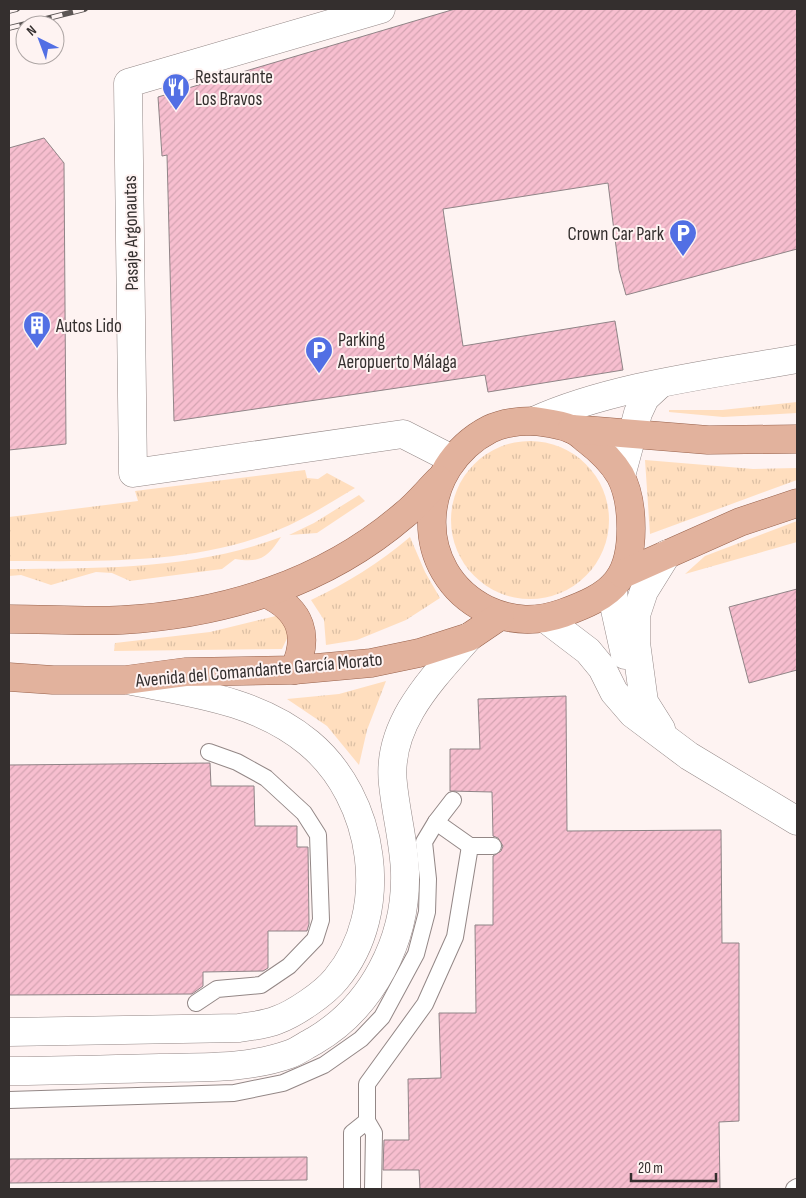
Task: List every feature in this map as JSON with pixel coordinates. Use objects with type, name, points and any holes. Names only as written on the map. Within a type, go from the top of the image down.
[{"type":"main road","points":[[9,619],[121,620],[194,613],[267,594],[319,571],[369,541],[405,515],[470,441],[492,428],[514,422],[534,420],[572,429],[708,440],[797,439]]},
{"type":"main road","points":[[572,429],[606,454],[621,476],[630,510],[630,541],[618,580]]},
{"type":"main road","points":[[446,469],[431,514],[435,550],[448,578],[464,596],[475,604],[500,616],[521,620],[546,619],[582,606],[618,580],[667,554],[740,522],[797,503]]},
{"type":"main road","points":[[267,594],[283,602],[294,613],[298,621],[302,636],[301,655],[294,670]]},
{"type":"main road","name":"Avenida del Comandante García Morato","points":[[9,678],[125,680],[185,672],[294,670],[371,663],[419,653],[469,637],[500,616]]},
{"type":"street","name":"Pasaje Argonautas","points":[[381,9],[128,83],[133,473],[403,434],[446,469]]},
{"type":"street","points":[[534,420],[567,406],[659,385],[797,359]]},
{"type":"street","points":[[621,476],[632,434],[645,398],[659,385]]},
{"type":"street","points":[[644,702],[636,643],[636,615],[644,590],[667,554]]},
{"type":"street","points":[[618,580],[614,605],[624,651],[644,702],[667,739]]},
{"type":"street","points":[[546,619],[588,650],[602,668],[614,692],[633,714],[689,756],[797,821]]},
{"type":"street","points":[[9,1070],[242,1066],[291,1054],[331,1031],[363,1001],[387,962],[402,917],[405,873],[392,782],[395,753],[406,718],[426,687],[469,637]]},
{"type":"street","points":[[9,689],[53,680]]},
{"type":"street","points":[[9,1032],[239,1028],[277,1020],[311,1000],[336,980],[356,947],[367,914],[370,888],[369,852],[357,812],[339,777],[309,743],[277,721],[224,699],[125,680]]},
{"type":"lane","points":[[196,1003],[217,989],[261,985],[289,966],[315,939],[321,920],[318,835],[304,813],[266,778],[237,762],[209,752]]},
{"type":"lane","points":[[9,1100],[234,1093],[283,1083],[324,1065],[360,1039],[382,1018],[416,954],[427,912],[428,879],[424,842],[453,800]]},
{"type":"lane","points":[[436,822],[470,846],[493,846]]},
{"type":"lane","points":[[373,1189],[374,1133],[367,1121],[367,1084],[425,1004],[456,937],[470,846]]},
{"type":"lane","points":[[352,1189],[352,1133],[367,1121]]},
{"type":"green space","points":[[797,402],[797,413],[723,417],[669,412],[669,410],[722,410]]},
{"type":"green space","points":[[522,441],[538,441],[553,444],[567,450],[586,464],[596,476],[606,497],[609,520],[606,543],[596,564],[586,576],[574,586],[553,596],[538,599],[522,599],[507,596],[486,586],[464,564],[454,543],[451,528],[451,512],[454,497],[464,476],[486,454],[507,444]]},
{"type":"green space","points":[[645,460],[753,469],[797,468],[797,480],[650,534]]},
{"type":"green space","points":[[305,470],[307,478],[318,479],[327,473],[355,488],[288,526],[213,550],[146,559],[9,561],[9,517],[138,501],[135,491]]},
{"type":"green space","points":[[359,495],[365,501],[317,533],[289,535],[314,523]]},
{"type":"green space","points":[[797,521],[797,542],[685,574],[705,556]]},
{"type":"green space","points":[[281,537],[271,550],[262,557],[251,560],[235,559],[222,569],[130,581],[112,573],[96,572],[51,585],[21,575],[9,576],[9,569],[112,567],[181,561],[248,548]]},
{"type":"green space","points":[[410,537],[425,572],[440,598],[406,620],[357,640],[326,645],[324,620],[311,600],[362,572]]},
{"type":"green space","points":[[280,615],[290,632],[282,649],[114,651],[115,643],[210,632]]},
{"type":"green space","points":[[386,681],[367,730],[359,765],[327,726],[287,699],[339,694]]},
{"type":"building","points":[[455,9],[797,9],[797,249],[626,295],[619,270],[608,183],[443,209],[463,346],[615,321],[623,370],[488,392],[485,375],[174,421],[167,155],[162,156],[158,97]]},
{"type":"building","name":"Autos Lido","points":[[44,138],[64,163],[66,444],[9,450],[9,148]]},
{"type":"building","points":[[797,589],[797,670],[749,683],[729,607]]},
{"type":"building","points":[[566,696],[567,831],[721,830],[722,943],[739,943],[739,1121],[719,1122],[720,1189],[420,1189],[419,1170],[383,1170],[384,1140],[409,1140],[408,1079],[441,1078],[439,1013],[476,1013],[475,925],[493,925],[493,856],[501,851],[503,846],[498,838],[493,836],[492,792],[450,791],[450,749],[480,749],[478,699]]},
{"type":"building","points":[[210,763],[211,786],[254,786],[255,826],[297,826],[297,847],[308,847],[309,924],[307,931],[268,931],[268,968],[263,971],[203,972],[203,986],[192,994],[9,995],[9,765]]},
{"type":"building","points":[[307,1157],[307,1180],[9,1183],[9,1159]]},
{"type":"railway","points":[[9,11],[17,9]]},
{"type":"railway","points":[[9,28],[85,9]]},
{"type":"place","name":"Restaurante Los Bravos","points":[[176,111]]},
{"type":"place","name":"Crown Car Park","points":[[683,257]]},
{"type":"place","name":"Autos Lido","points":[[37,349]]},
{"type":"place","name":"Parking Aeropuerto Málaga","points":[[319,374]]}]
